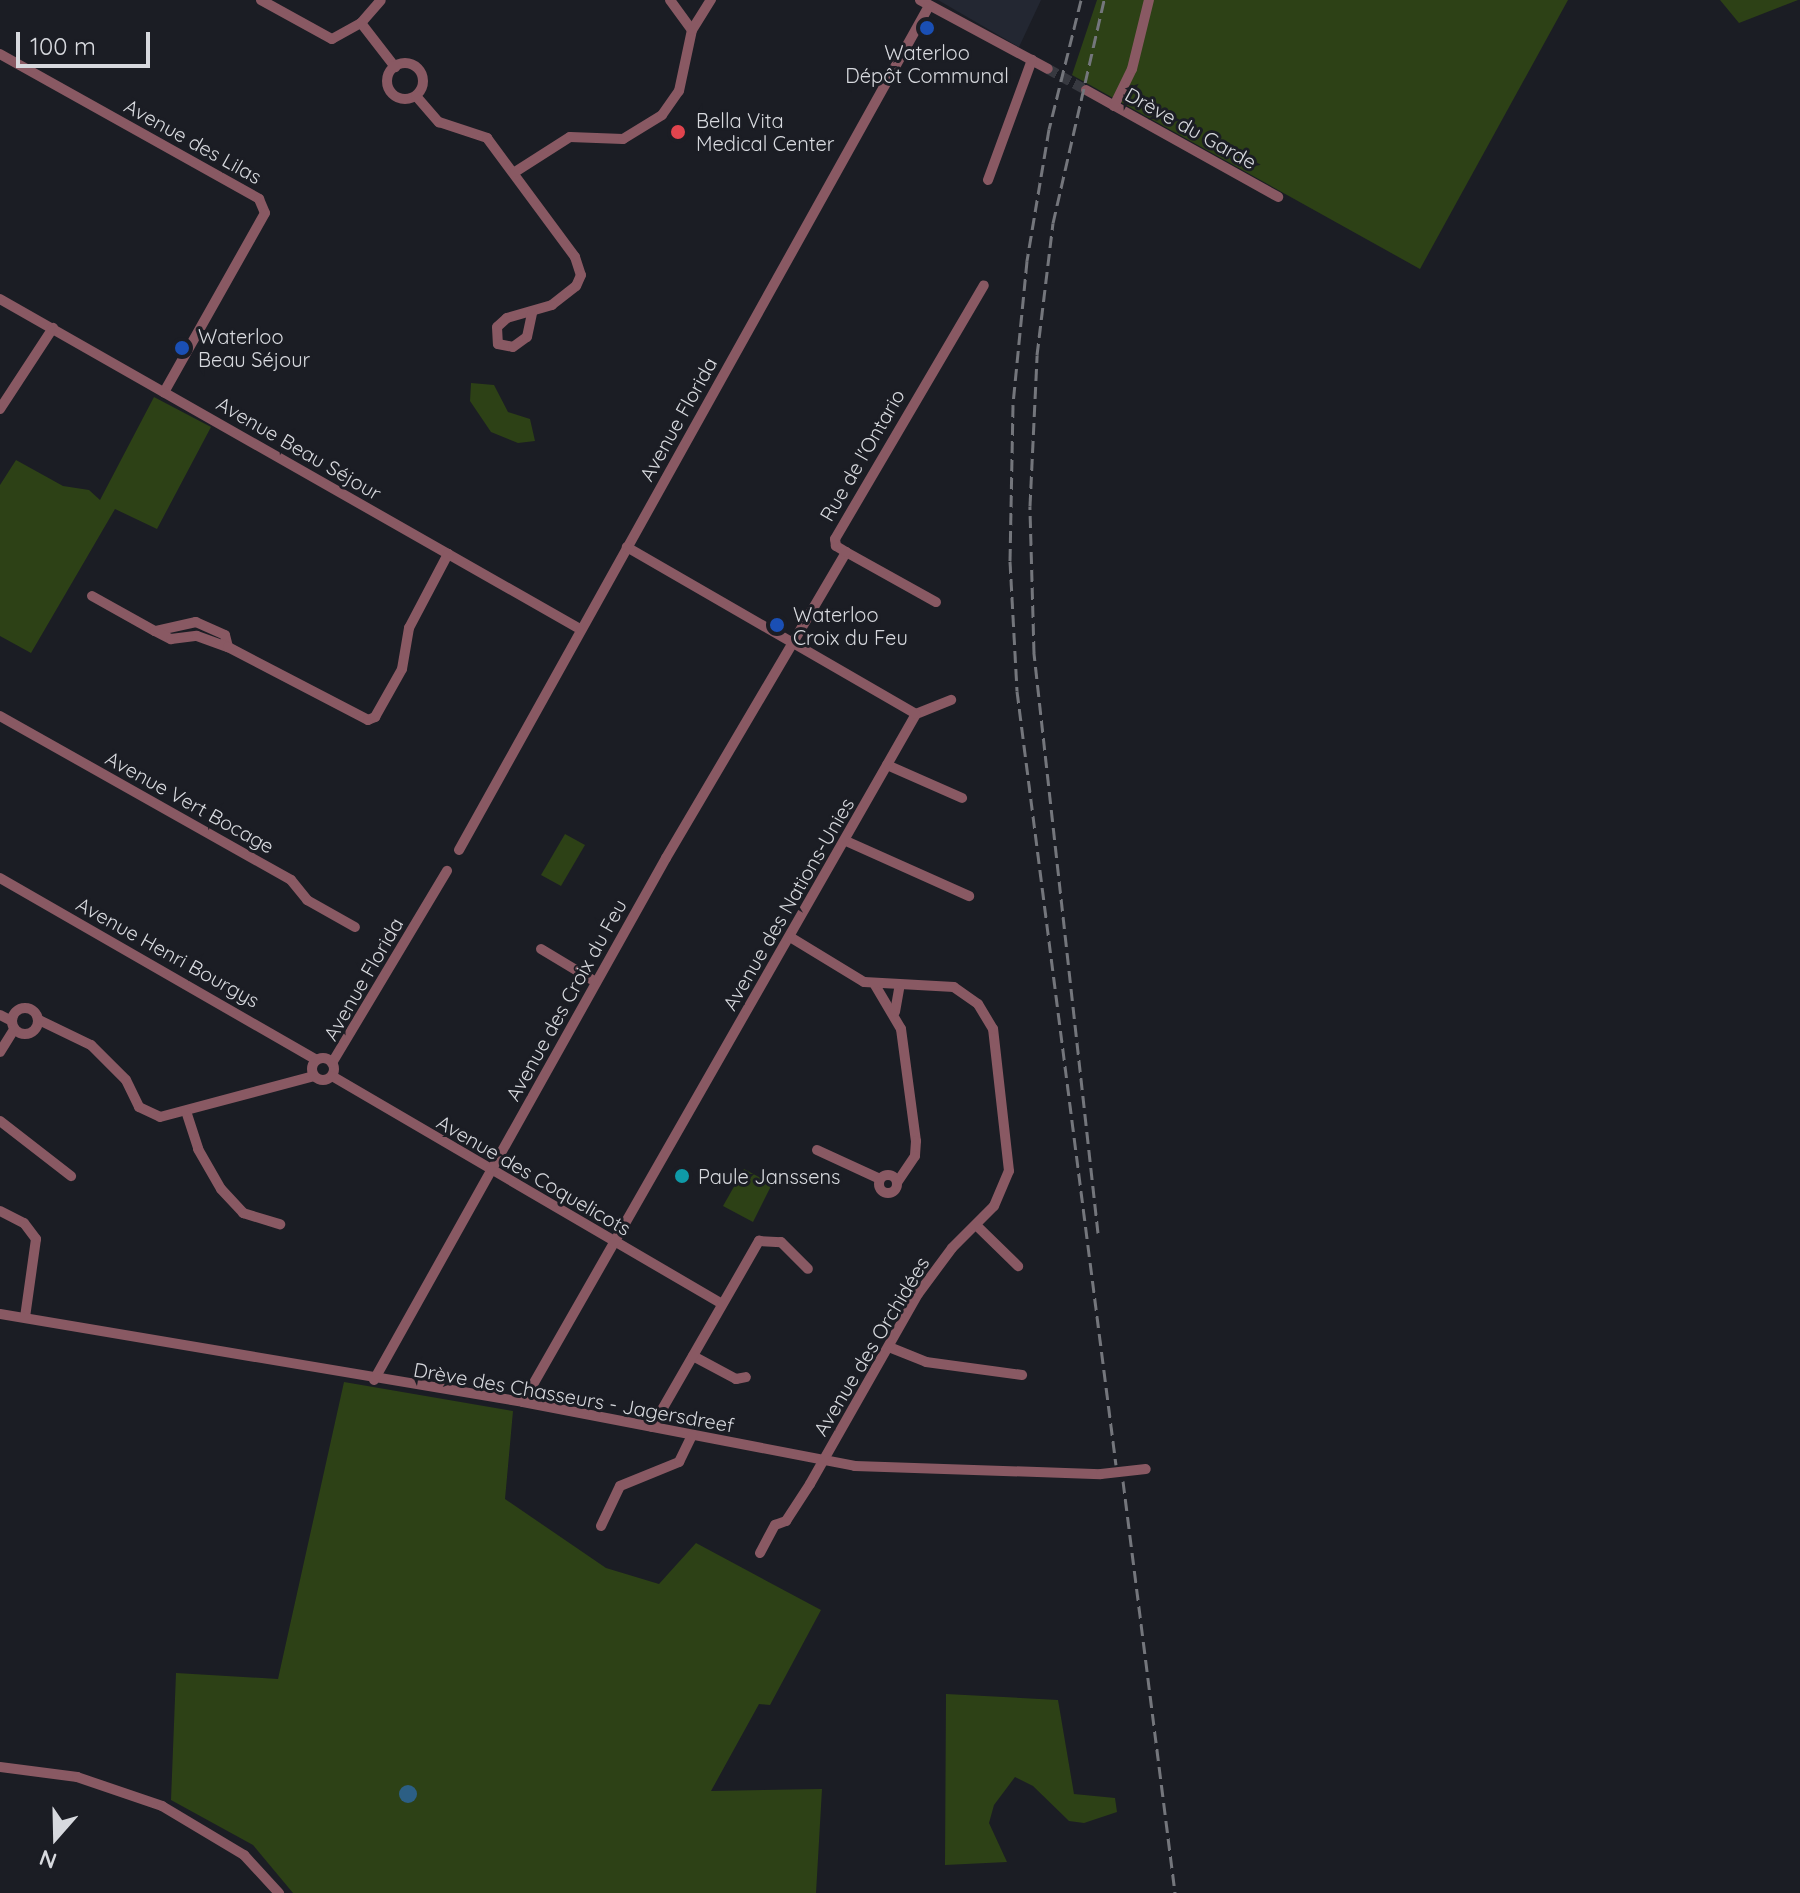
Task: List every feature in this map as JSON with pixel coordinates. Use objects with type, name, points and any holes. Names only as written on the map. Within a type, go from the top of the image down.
[{"type":"street","points":[[261,0],[332,39],[361,23],[381,0]]},
{"type":"street","points":[[670,0],[692,30]]},
{"type":"street","points":[[515,172],[570,137],[623,139],[662,115],[679,91],[692,30],[711,0]]},
{"type":"street","points":[[1114,106],[1132,69],[1149,0]]},
{"type":"street","points":[[924,3],[1048,69]]},
{"type":"street","name":"Avenue Florida","points":[[459,850],[924,3]]},
{"type":"street","points":[[361,23],[395,67]]},
{"type":"street","name":"Avenue des Lilas","points":[[0,54],[259,199],[265,213],[164,392]]},
{"type":"street","points":[[988,180],[1032,60]]},
{"type":"street","points":[[404,63],[420,70],[423,79],[416,96],[402,99],[390,91],[387,77],[395,67],[404,63]]},
{"type":"street","name":"Drève du Garde","points":[[1086,90],[1278,197]]},
{"type":"street","points":[[416,96],[436,119],[487,138],[575,257],[581,275],[564,296],[532,313]]},
{"type":"street","name":"Rue de l'Ontario","points":[[794,641],[846,552],[836,546],[835,539],[984,285]]},
{"type":"street","name":"Avenue Beau Séjour","points":[[0,299],[580,629]]},
{"type":"street","points":[[0,409],[53,328]]},
{"type":"street","points":[[627,547],[916,714],[951,700]]},
{"type":"street","points":[[846,552],[936,602]]},
{"type":"street","points":[[92,596],[171,639],[197,636],[228,647],[368,720],[375,717],[402,669],[409,628],[448,554]]},
{"type":"street","points":[[155,631],[196,622],[225,635],[228,647]]},
{"type":"street","points":[[196,622],[197,636]]},
{"type":"street","name":"Avenue des Croix du Feu","points":[[374,1380],[596,982],[794,641]]},
{"type":"street","name":"Avenue des Nations-Unies","points":[[523,1402],[916,714]]},
{"type":"street","name":"Avenue Vert Bocage","points":[[0,716],[291,880],[307,900],[355,927]]},
{"type":"street","points":[[887,765],[962,798]]},
{"type":"street","points":[[846,841],[969,896]]},
{"type":"street","name":"Avenue Florida","points":[[332,1063],[447,871]]},
{"type":"street","name":"Avenue Henri Bourgys","points":[[0,878],[316,1060],[332,1063]]},
{"type":"street","name":"Avenue des Orchidées","points":[[760,1553],[824,1459],[935,1269],[994,1206],[1009,1171],[993,1029],[978,1004],[954,987],[875,985],[790,937]]},
{"type":"street","points":[[541,949],[596,982]]},
{"type":"street","points":[[875,985],[895,1012]]},
{"type":"street","points":[[817,1150],[880,1179],[891,1175],[897,1183],[915,1156],[916,1141],[895,1012],[900,985]]},
{"type":"street","points":[[0,1052],[22,1008],[30,1008],[39,1020],[91,1045],[109,1060],[148,1114],[186,1111],[314,1076],[323,1080],[332,1076],[332,1063]]},
{"type":"street","points":[[0,1015],[28,1035],[39,1020]]},
{"type":"street","points":[[314,1076],[316,1060]]},
{"type":"street","name":"Avenue des Coquelicots","points":[[332,1076],[491,1173],[721,1303]]},
{"type":"street","points":[[186,1111],[198,1149],[221,1189],[243,1213],[280,1224]]},
{"type":"street","points":[[0,1121],[71,1176]]},
{"type":"street","points":[[0,1211],[24,1223],[36,1239],[25,1317]]},
{"type":"street","points":[[976,1225],[1018,1266]]},
{"type":"street","points":[[652,1427],[759,1241],[781,1242],[808,1269]]},
{"type":"street","name":"Drève des Chasseurs - Jagersdreef","points":[[0,1314],[374,1380],[523,1402],[855,1466],[1101,1474],[1146,1469]]},
{"type":"street","points":[[889,1347],[926,1362],[1022,1375]]},
{"type":"street","points":[[693,1356],[736,1379],[746,1377]]},
{"type":"street","points":[[601,1526],[620,1486],[679,1462],[692,1435]]},
{"type":"street","points":[[0,1767],[77,1777],[162,1806],[244,1855],[279,1893]]},
{"type":"shaded area","points":[[938,0],[1041,0],[1019,47]]},
{"type":"green space","points":[[1097,0],[1568,0],[1420,269],[1072,75]]},
{"type":"green space","points":[[1720,0],[1798,0],[1739,23]]},
{"type":"green space","points":[[471,383],[494,385],[508,412],[530,419],[535,441],[518,443],[491,432],[470,401]]},
{"type":"green space","points":[[154,397],[211,427],[157,529],[115,509],[31,653],[0,636],[0,485],[16,460],[63,486],[89,490],[100,500]]},
{"type":"green space","points":[[565,834],[585,845],[561,886],[541,875]]},
{"type":"green space","points":[[744,1169],[772,1184],[753,1222],[723,1206]]},
{"type":"green space","points":[[344,1382],[513,1411],[505,1499],[606,1568],[659,1584],[696,1543],[821,1610],[770,1705],[759,1704],[711,1791],[822,1789],[816,1893],[293,1893],[253,1845],[171,1800],[176,1673],[278,1679]]},
{"type":"green space","points":[[946,1694],[1058,1700],[1074,1794],[1115,1798],[1117,1812],[1084,1823],[1069,1821],[1033,1786],[1015,1777],[994,1805],[989,1823],[1007,1862],[945,1865]]},
{"type":"water","points":[[408,1785],[417,1794],[408,1803],[399,1794]]},
{"type":"tunnel","points":[[1048,69],[1086,90]]},
{"type":"railway","points":[[1081,0],[1049,129],[1027,261],[1013,405],[1010,561],[1017,691],[1116,1465]]},
{"type":"railway","points":[[1098,1233],[1034,653],[1030,506],[1037,355],[1053,223],[1104,0]]},
{"type":"railway","points":[[1123,1481],[1175,1893]]},
{"type":"place","name":"Waterloo Dépôt Communal","points":[[927,28]]},
{"type":"place","name":"Bella Vita Medical Center","points":[[678,132]]},
{"type":"place","name":"Waterloo Beau Séjour","points":[[182,348]]},
{"type":"place","name":"Waterloo Croix du Feu","points":[[777,625]]},
{"type":"place","name":"Paule Janssens","points":[[682,1176]]}]
